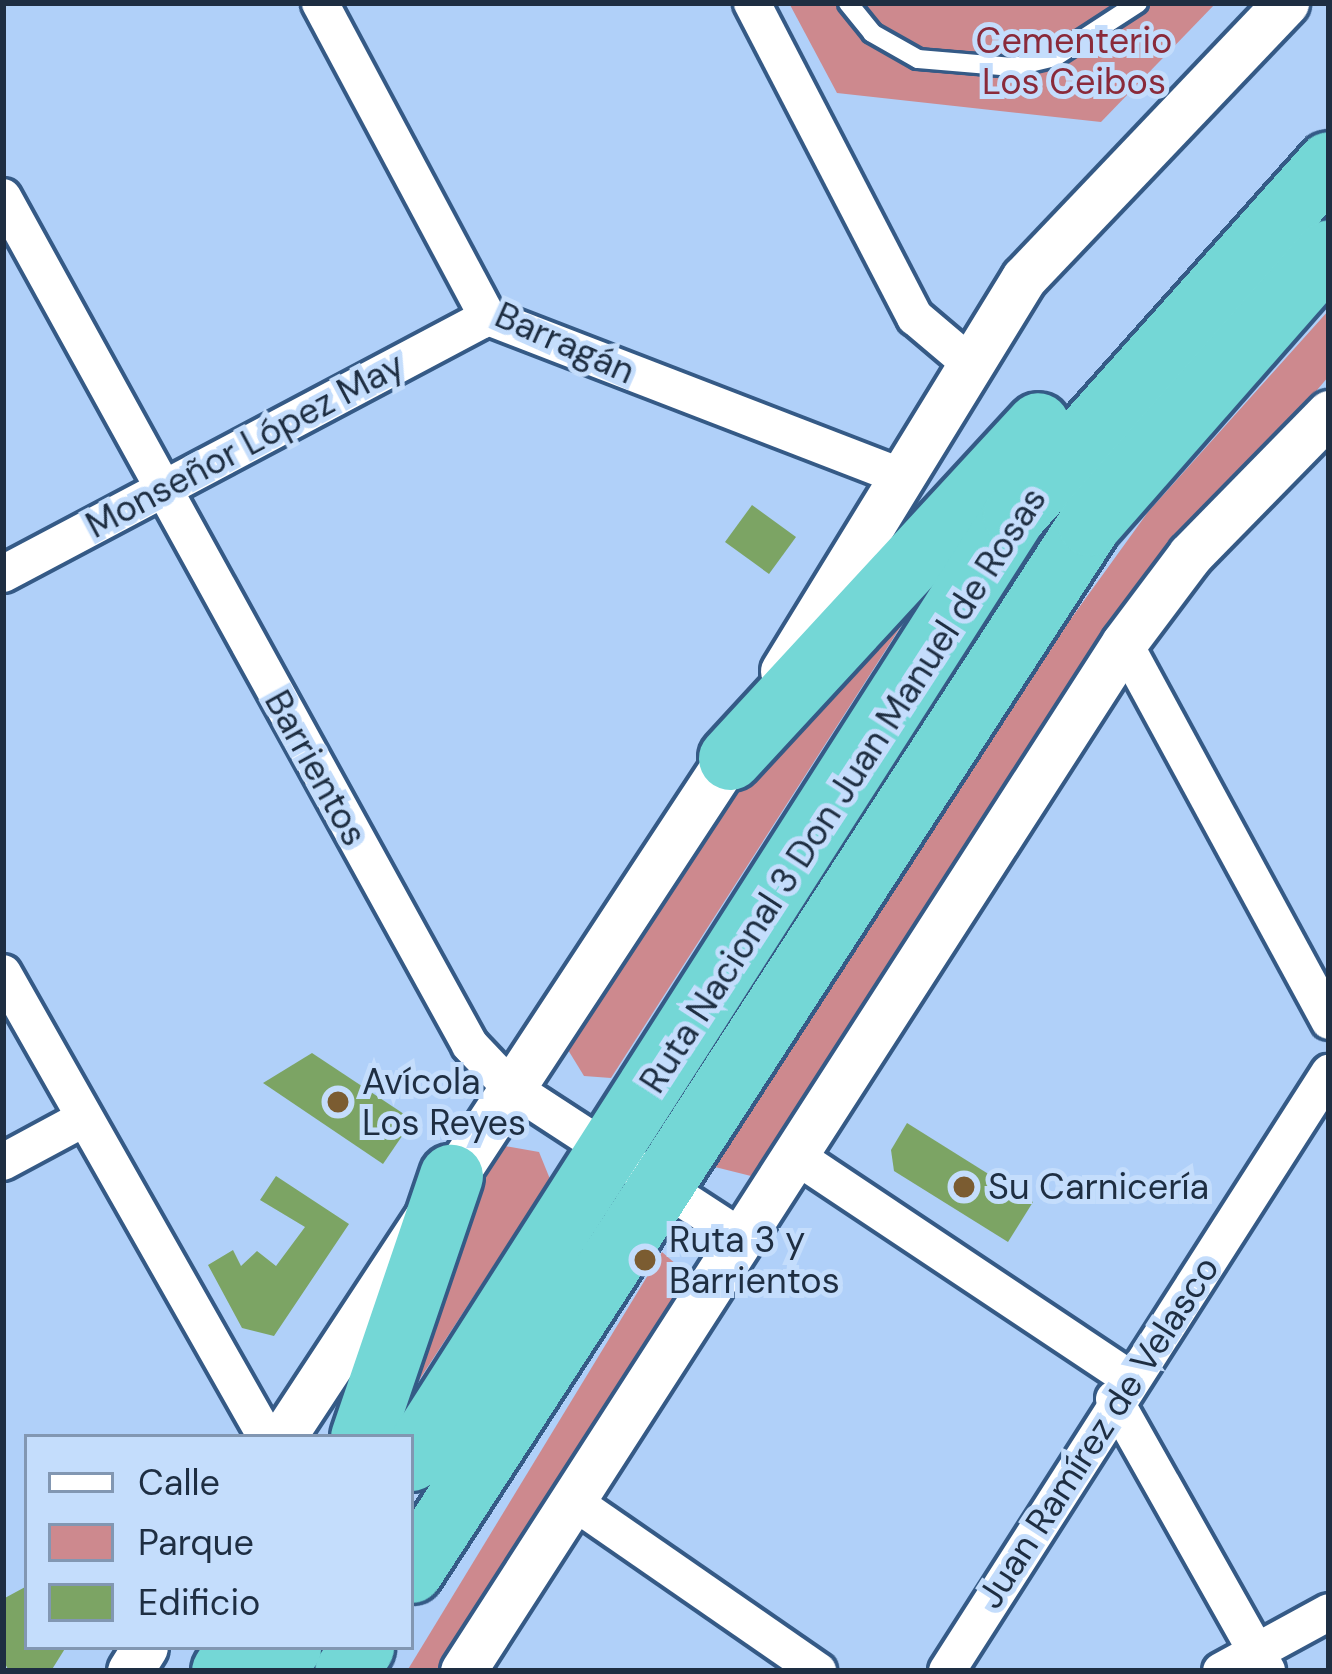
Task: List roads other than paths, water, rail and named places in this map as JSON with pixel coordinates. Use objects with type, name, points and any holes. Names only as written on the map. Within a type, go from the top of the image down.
[{"type":"highway","points":[[730,758],[1118,338],[1329,144]]},
{"type":"highway","name":"Ruta Nacional 3 Don Juan Manuel de Rosas","points":[[635,1169],[1014,515],[1329,163]]},
{"type":"highway","name":"Ruta Nacional 3 Don Juan Manuel de Rosas","points":[[414,1455],[635,1169],[1089,524],[1329,250]]},
{"type":"highway","points":[[414,1605],[604,1272],[635,1169]]},
{"type":"highway","points":[[363,1434],[451,1176]]},
{"type":"highway","points":[[414,1565],[604,1272]]},
{"type":"street","name":"Barragán","points":[[320,3],[488,317],[903,477]]},
{"type":"street","points":[[752,3],[915,317],[974,367]]},
{"type":"street","points":[[285,1434],[509,1086],[730,758],[1054,241],[1286,3]]},
{"type":"street","name":"Barrientos","points":[[3,196],[160,490],[470,1045],[509,1086],[742,1238]]},
{"type":"street","name":"Monseñor López May","points":[[3,574],[488,317]]},
{"type":"street","points":[[463,1671],[1124,643],[1219,522],[1329,412]]},
{"type":"street","points":[[1124,643],[1329,1021]]},
{"type":"street","points":[[3,973],[264,1434]]},
{"type":"street","name":"Juan Ramírez de Velasco","points":[[947,1671],[1121,1388],[1329,1073]]},
{"type":"street","points":[[3,1162],[83,1119]]},
{"type":"street","points":[[796,1156],[1121,1388],[1262,1661]]},
{"type":"street","points":[[574,1502],[818,1671]]},
{"type":"street","points":[[1220,1671],[1262,1661],[1329,1612]]},
{"type":"lane","points":[[848,3],[872,33],[918,59],[1013,67],[1055,57],[1138,3]]},
{"type":"place","name":"Avícola Los Reyes","points":[[338,1102]]},
{"type":"place","name":"Su Carnicería","points":[[964,1187]]},
{"type":"place","name":"Ruta 3 y Barrientos","points":[[645,1260]]},
{"type":"park label","name":"Cementerio Los Ceibos","points":[[1074,60]]}]
